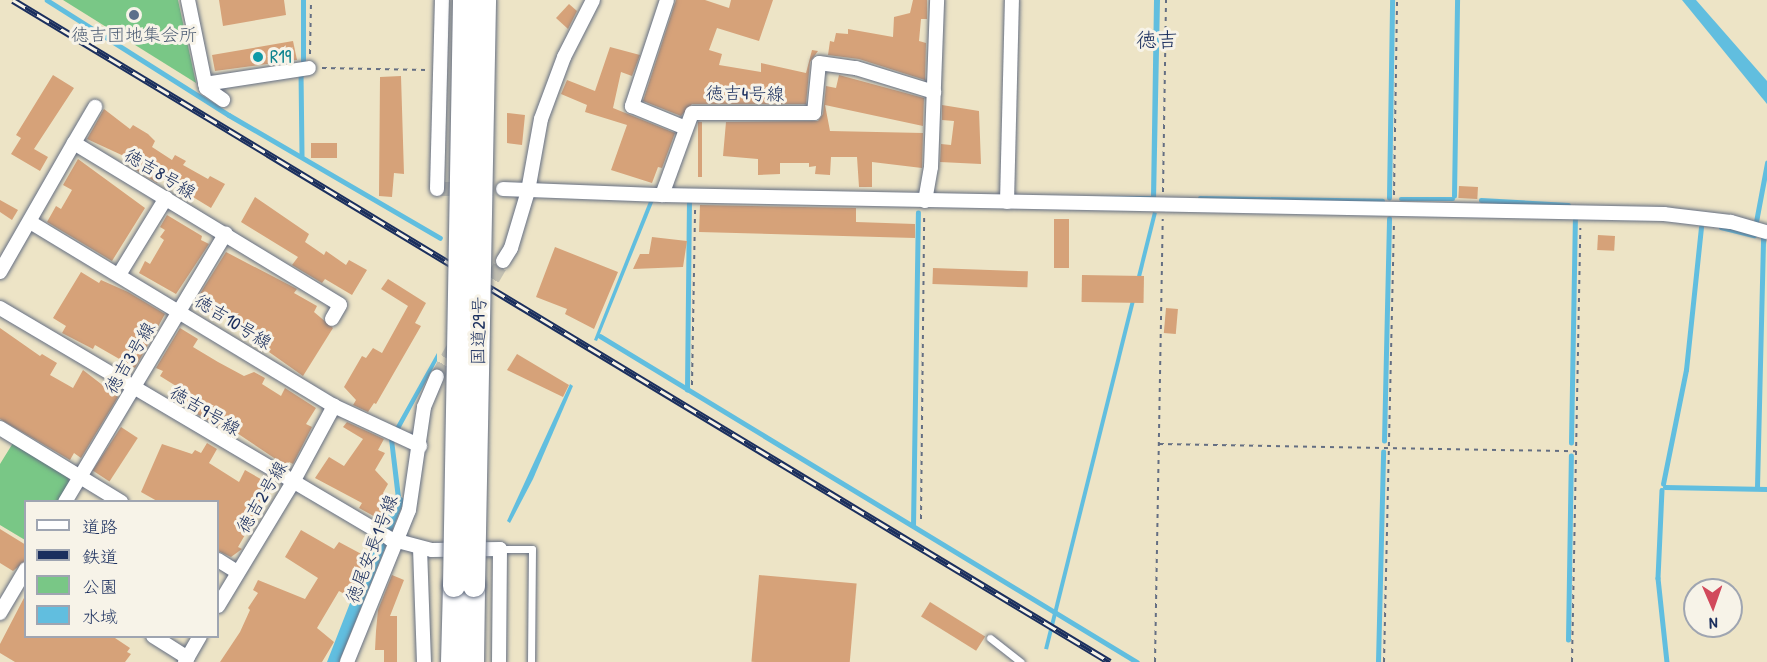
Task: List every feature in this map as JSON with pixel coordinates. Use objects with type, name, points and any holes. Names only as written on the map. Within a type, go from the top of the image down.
[{"type":"highway","name":"国道29号","points":[[464,0],[464,586],[473,662]]},
{"type":"highway","name":"国道29号","points":[[452,662],[464,586],[485,0]]},
{"type":"street","points":[[188,0],[205,84],[223,100]]},
{"type":"street","points":[[437,189],[442,0]]},
{"type":"street","points":[[502,261],[511,248],[528,191],[541,119],[564,57],[593,0]]},
{"type":"street","points":[[667,0],[632,106],[686,128]]},
{"type":"street","points":[[925,201],[931,167],[937,0]]},
{"type":"street","points":[[1007,202],[1012,0]]},
{"type":"street","name":"徳吉4号線","points":[[662,195],[692,113],[700,110],[814,113],[819,63],[856,68],[934,92]]},
{"type":"street","points":[[205,84],[309,68]]},
{"type":"street","points":[[0,272],[95,107]]},
{"type":"street","name":"徳吉8号線","points":[[74,143],[226,233],[340,305],[332,319]]},
{"type":"street","points":[[503,189],[695,196],[1394,207],[1580,213],[1696,217],[1767,232]]},
{"type":"street","points":[[120,273],[166,198]]},
{"type":"street","name":"徳吉10号線","points":[[30,222],[120,273],[334,406],[420,446]]},
{"type":"street","name":"徳吉3号線","points":[[66,500],[226,233]]},
{"type":"street","name":"徳吉9号線","points":[[0,308],[292,484],[392,540],[420,548],[500,549]]},
{"type":"street","name":"徳尾安長1号線","points":[[347,662],[392,540],[409,510],[424,407],[437,376]]},
{"type":"street","name":"徳吉2号線","points":[[219,604],[292,484],[334,406]]},
{"type":"street","points":[[0,428],[119,500]]},
{"type":"street","points":[[420,548],[424,662]]},
{"type":"street","points":[[499,662],[500,549]]},
{"type":"street","points":[[219,561],[237,572]]},
{"type":"street","points":[[0,613],[24,572]]},
{"type":"street","points":[[156,638],[187,660],[199,638]]},
{"type":"lane","points":[[500,549],[532,549],[531,662]]},
{"type":"lane","points":[[990,638],[1021,662]]},
{"type":"path","points":[[311,0],[309,68],[440,70]]},
{"type":"path","points":[[1155,662],[1166,0]]},
{"type":"path","points":[[1384,662],[1397,0]]},
{"type":"path","points":[[692,385],[695,196]]},
{"type":"path","points":[[921,519],[925,201]]},
{"type":"path","points":[[1572,662],[1580,213]]},
{"type":"path","points":[[1158,444],[1576,451]]},
{"type":"green space","points":[[63,0],[178,0],[196,83]]},
{"type":"green space","points":[[13,443],[68,477],[70,485],[62,500],[24,500],[24,539],[0,525],[0,464]]},
{"type":"water","points":[[1154,0],[1160,0],[1156,200],[1011,197],[1151,196]]},
{"type":"water","points":[[1682,0],[1696,0],[1767,81],[1767,104]]},
{"type":"water","points":[[650,199],[654,200],[597,341],[594,340]]},
{"type":"water","points":[[1153,212],[1157,213],[1048,650],[1044,649]]},
{"type":"water","points":[[437,353],[437,361],[394,440],[401,497],[404,499],[402,506],[339,662],[327,662],[382,521],[391,501],[396,499],[389,439]]},
{"type":"water","points":[[570,384],[573,386],[533,479],[510,523],[507,521]]},
{"type":"building","points":[[219,0],[284,0],[286,15],[223,26]]},
{"type":"building","points":[[676,0],[705,0],[729,8],[731,0],[773,0],[759,41],[717,28],[709,50],[722,54],[719,65],[761,72],[761,63],[806,73],[812,50],[818,51],[810,62],[806,104],[692,104],[681,116],[643,101]]},
{"type":"building","points":[[913,0],[927,0],[927,19],[921,19],[919,41],[926,43],[925,80],[859,59],[828,55],[830,41],[834,42],[836,33],[848,34],[848,29],[893,37],[894,17],[910,13]]},
{"type":"building","points":[[569,4],[577,11],[568,29],[556,18]]},
{"type":"building","name":"R19","points":[[293,41],[297,60],[215,71],[212,55]]},
{"type":"building","points":[[610,47],[640,55],[632,76],[621,72],[613,108],[675,133],[662,168],[658,167],[652,183],[611,170],[627,125],[585,112],[587,105],[561,94],[567,80],[595,91]]},
{"type":"building","points":[[53,75],[74,88],[34,149],[48,157],[40,171],[11,154],[21,138],[16,135]]},
{"type":"building","points":[[839,75],[924,98],[923,126],[825,105],[830,131],[923,133],[922,168],[872,162],[872,187],[859,187],[857,157],[831,157],[830,175],[815,174],[816,166],[809,167],[809,163],[780,163],[780,174],[758,175],[758,159],[723,156],[726,122],[818,121],[823,114],[826,86],[836,88]]},
{"type":"building","points":[[401,76],[404,174],[394,173],[392,197],[379,196],[380,77]]},
{"type":"building","points":[[942,105],[979,111],[981,164],[940,162],[941,144],[951,145],[954,121],[942,120]]},
{"type":"building","points":[[104,109],[130,129],[133,125],[148,134],[155,141],[152,147],[172,160],[175,155],[186,161],[183,165],[208,179],[210,176],[225,184],[211,208],[160,177],[157,183],[136,170],[126,157],[87,139]]},
{"type":"building","points":[[507,113],[525,115],[522,145],[507,143]]},
{"type":"building","points":[[698,122],[702,122],[702,177],[698,177]]},
{"type":"building","points":[[311,143],[337,143],[337,158],[311,158]]},
{"type":"building","points":[[78,159],[145,208],[112,261],[47,222],[56,206],[61,209],[72,190],[63,185]]},
{"type":"building","points":[[1459,186],[1478,187],[1477,199],[1458,198]]},
{"type":"building","points":[[255,197],[309,234],[305,242],[324,255],[326,251],[346,265],[349,260],[367,270],[352,295],[325,279],[322,283],[292,265],[298,257],[241,222]]},
{"type":"building","points":[[0,200],[18,210],[12,220],[0,212]]},
{"type":"building","points":[[700,205],[856,208],[856,222],[915,224],[915,238],[699,232]]},
{"type":"building","points":[[167,215],[202,236],[201,240],[209,244],[176,294],[139,273],[145,261],[150,264],[164,240],[160,237],[165,230],[160,227]]},
{"type":"building","points":[[1054,219],[1069,219],[1069,268],[1054,268]]},
{"type":"building","points":[[1598,235],[1615,236],[1614,251],[1597,250]]},
{"type":"building","points":[[652,237],[687,241],[683,267],[633,269],[640,254],[649,254]]},
{"type":"building","points":[[555,247],[618,272],[594,329],[565,314],[567,309],[536,297]]},
{"type":"building","points":[[226,252],[297,289],[294,293],[317,306],[314,312],[333,328],[303,376],[269,352],[271,349],[196,300]]},
{"type":"building","points":[[933,268],[1028,271],[1027,287],[932,284]]},
{"type":"building","points":[[81,272],[99,283],[101,280],[128,292],[165,314],[135,368],[95,345],[93,349],[62,333],[66,326],[53,318]]},
{"type":"building","points":[[1082,275],[1144,276],[1144,303],[1082,302]]},
{"type":"building","points":[[388,279],[426,303],[415,323],[421,326],[376,404],[374,403],[368,412],[353,405],[356,400],[344,387],[362,356],[366,358],[373,348],[382,353],[408,306],[381,289]]},
{"type":"building","points":[[1166,308],[1178,309],[1176,334],[1164,333]]},
{"type":"building","points":[[0,328],[40,356],[42,354],[57,363],[50,375],[73,388],[83,370],[118,397],[81,458],[74,453],[70,460],[0,419]]},
{"type":"building","points":[[180,328],[198,339],[193,347],[218,362],[244,376],[254,372],[265,378],[262,384],[281,396],[285,388],[316,408],[306,424],[312,427],[293,464],[289,462],[286,466],[225,425],[223,429],[190,410],[193,406],[174,390],[176,386],[160,376],[163,371],[156,368]]},
{"type":"building","points":[[517,354],[569,385],[563,397],[507,370]]},
{"type":"building","points":[[347,422],[384,439],[378,450],[385,453],[375,470],[388,484],[383,493],[391,499],[379,519],[359,508],[362,503],[315,478],[329,457],[344,466],[363,439],[343,427]]},
{"type":"building","points":[[121,427],[138,438],[109,482],[93,471]]},
{"type":"building","points":[[207,443],[217,449],[209,463],[239,482],[245,470],[273,486],[238,547],[242,549],[231,557],[219,551],[219,500],[155,500],[141,492],[162,444],[192,454],[195,450],[201,453]]},
{"type":"building","points":[[0,529],[24,544],[24,562],[13,571],[0,563]]},
{"type":"building","points":[[301,530],[334,549],[339,542],[367,557],[350,597],[339,591],[317,628],[334,642],[322,662],[220,662],[240,632],[250,610],[248,608],[258,593],[253,590],[258,580],[305,599],[318,578],[285,557]]},
{"type":"building","points":[[392,575],[404,580],[390,616],[397,616],[397,662],[384,662],[384,650],[375,650],[376,631],[378,610]]},
{"type":"building","points":[[759,575],[857,584],[850,662],[751,662]]},
{"type":"building","points":[[24,598],[24,638],[115,638],[130,648],[127,652],[131,654],[125,662],[15,662],[0,653],[0,644]]},
{"type":"building","points":[[930,602],[985,636],[976,651],[921,616]]},
{"type":"waterway","points":[[47,0],[229,115],[440,238]]},
{"type":"waterway","points":[[303,0],[303,62]]},
{"type":"waterway","points":[[1389,198],[1392,0]]},
{"type":"waterway","points":[[1454,196],[1457,0]]},
{"type":"waterway","points":[[301,72],[302,155]]},
{"type":"waterway","points":[[1756,222],[1767,163]]},
{"type":"waterway","points":[[1200,198],[1382,201]]},
{"type":"waterway","points":[[1401,199],[1453,199]]},
{"type":"waterway","points":[[1481,200],[1568,205]]},
{"type":"waterway","points":[[687,390],[689,202]]},
{"type":"waterway","points":[[913,526],[918,213]]},
{"type":"waterway","points":[[1384,441],[1389,219]]},
{"type":"waterway","points":[[1571,443],[1575,219]]},
{"type":"waterway","points":[[1721,227],[1754,235]]},
{"type":"waterway","points":[[1663,484],[1686,370],[1701,228]]},
{"type":"waterway","points":[[1757,487],[1763,239]]},
{"type":"waterway","points":[[600,336],[1137,662]]},
{"type":"waterway","points":[[1378,662],[1383,452]]},
{"type":"waterway","points":[[1568,640],[1571,456]]},
{"type":"waterway","points":[[1665,487],[1767,489]]},
{"type":"waterway","points":[[1662,490],[1658,578],[1667,662]]},
{"type":"tunnel","points":[[437,189],[503,189]]},
{"type":"tunnel","points":[[482,297],[503,261]]},
{"type":"tunnel","points":[[437,377],[455,345]]},
{"type":"railway","points":[[13,0],[1110,662]]},
{"type":"place","name":"徳吉団地集会所","points":[[134,15]]},
{"type":"place","name":"R19","points":[[258,57]]},
{"type":"district","name":"徳吉","points":[[1157,40]]}]
